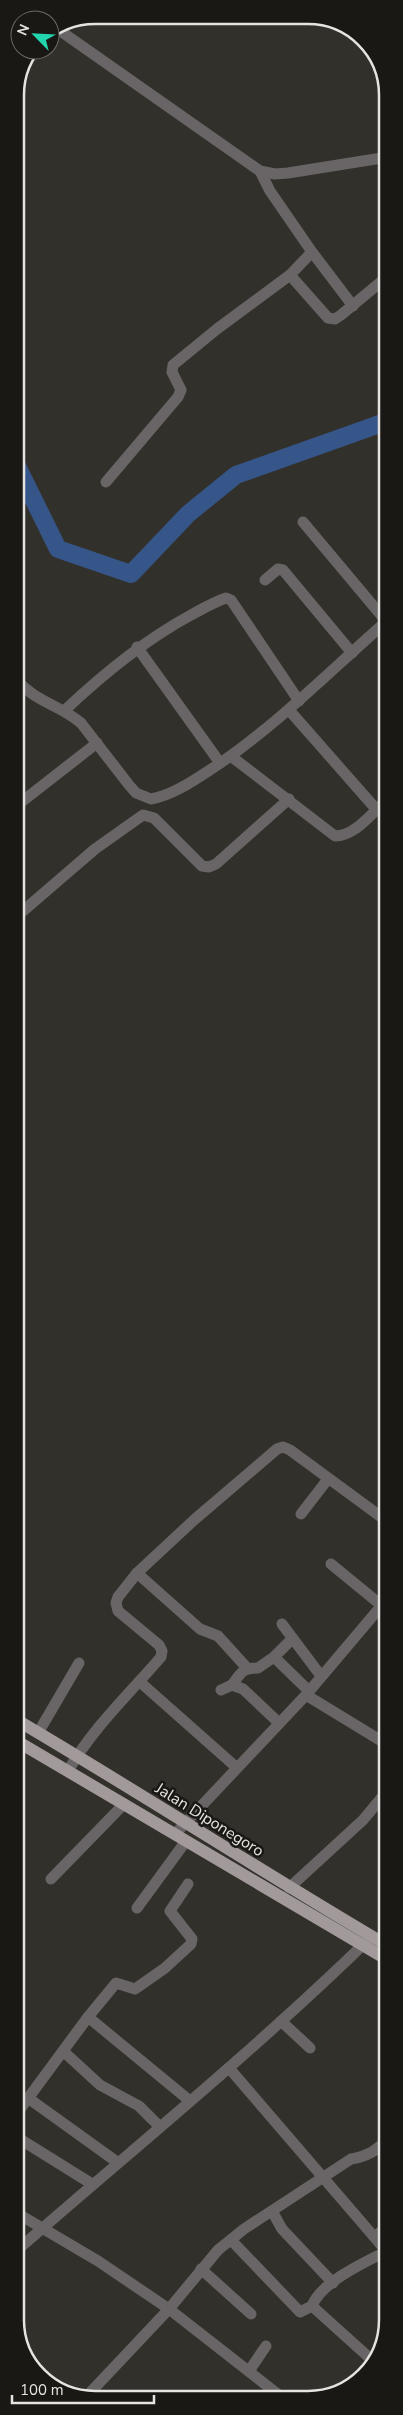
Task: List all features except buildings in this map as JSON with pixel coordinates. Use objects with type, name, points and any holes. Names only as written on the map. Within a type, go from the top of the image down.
[{"type":"main road","name":"Jalan Diponegoro","points":[[24,1724],[186,1822],[289,1888],[367,1941],[379,1952]]},
{"type":"main road","name":"Jalan Diponegoro","points":[[24,1745],[186,1841],[367,1941],[379,1944]]},
{"type":"street","points":[[62,32],[260,171],[275,174],[288,173],[379,158]]},
{"type":"street","points":[[260,171],[270,191],[312,252],[353,306]]},
{"type":"street","points":[[106,482],[178,397],[181,390],[172,372],[173,365],[217,329],[290,275],[312,252]]},
{"type":"street","points":[[290,275],[328,318],[335,319],[379,284]]},
{"type":"street","points":[[303,522],[379,611]]},
{"type":"street","points":[[265,580],[278,569],[283,570],[352,653]]},
{"type":"street","points":[[64,711],[105,673],[137,647],[174,624],[228,598],[299,701]]},
{"type":"street","points":[[24,687],[33,696],[64,711],[81,723],[136,793],[151,799],[174,791],[232,757],[289,710],[379,628]]},
{"type":"street","points":[[137,647],[220,763]]},
{"type":"street","points":[[289,710],[376,809]]},
{"type":"street","points":[[24,800],[97,743]]},
{"type":"street","points":[[232,757],[335,836],[344,836],[351,832],[379,806]]},
{"type":"street","points":[[149,815],[151,799]]},
{"type":"street","points":[[149,815],[202,866],[209,868],[216,864],[289,799]]},
{"type":"street","points":[[24,911],[94,849],[135,819],[149,815]]},
{"type":"street","points":[[68,1771],[77,1755],[161,1658],[162,1651],[159,1646],[118,1611],[116,1604],[118,1597],[137,1573],[194,1520],[277,1449],[284,1447],[290,1450],[379,1516]]},
{"type":"street","points":[[301,1514],[328,1479]]},
{"type":"street","points":[[331,1564],[379,1598]]},
{"type":"street","points":[[137,1573],[200,1629],[218,1636],[247,1668]]},
{"type":"street","points":[[175,1834],[236,1767],[308,1693],[379,1608]]},
{"type":"street","points":[[282,1624],[321,1676]]},
{"type":"street","points":[[279,1723],[243,1689],[227,1687],[247,1668],[258,1668],[274,1657],[292,1639]]},
{"type":"street","points":[[274,1657],[308,1693],[379,1739]]},
{"type":"street","points":[[38,1733],[79,1663]]},
{"type":"street","points":[[140,1682],[236,1767]]},
{"type":"street","points":[[289,1888],[363,1820],[379,1801]]},
{"type":"street","points":[[51,1879],[124,1804]]},
{"type":"street","points":[[137,1908],[186,1841]]},
{"type":"street","points":[[24,2104],[88,2017],[116,1983],[135,1989],[165,1968],[191,1944],[192,1939],[170,1911],[188,1884]]},
{"type":"street","points":[[24,2244],[159,2126],[230,2068],[367,1941]]},
{"type":"street","points":[[88,2017],[190,2101]]},
{"type":"street","points":[[281,2021],[310,2048]]},
{"type":"street","points":[[63,2051],[100,2085],[139,2106],[159,2126]]},
{"type":"street","points":[[230,2068],[379,2242]]},
{"type":"street","points":[[28,2098],[117,2162]]},
{"type":"street","points":[[24,2142],[92,2184]]},
{"type":"street","points":[[93,2391],[169,2309],[202,2269],[231,2240],[351,2160],[366,2157],[379,2148]]},
{"type":"street","points":[[272,2211],[282,2229],[333,2282]]},
{"type":"street","points":[[24,2218],[98,2261],[169,2309],[273,2391]]},
{"type":"street","points":[[375,2237],[379,2233]]},
{"type":"street","points":[[231,2240],[300,2312]]},
{"type":"street","points":[[290,2320],[312,2306],[333,2282],[350,2269],[379,2256]]},
{"type":"street","points":[[202,2269],[251,2314]]},
{"type":"street","points":[[312,2306],[369,2357]]},
{"type":"street","points":[[249,2371],[266,2346]]},
{"type":"waterway","points":[[24,480],[58,549],[131,574],[188,514],[236,475],[379,424]]}]
